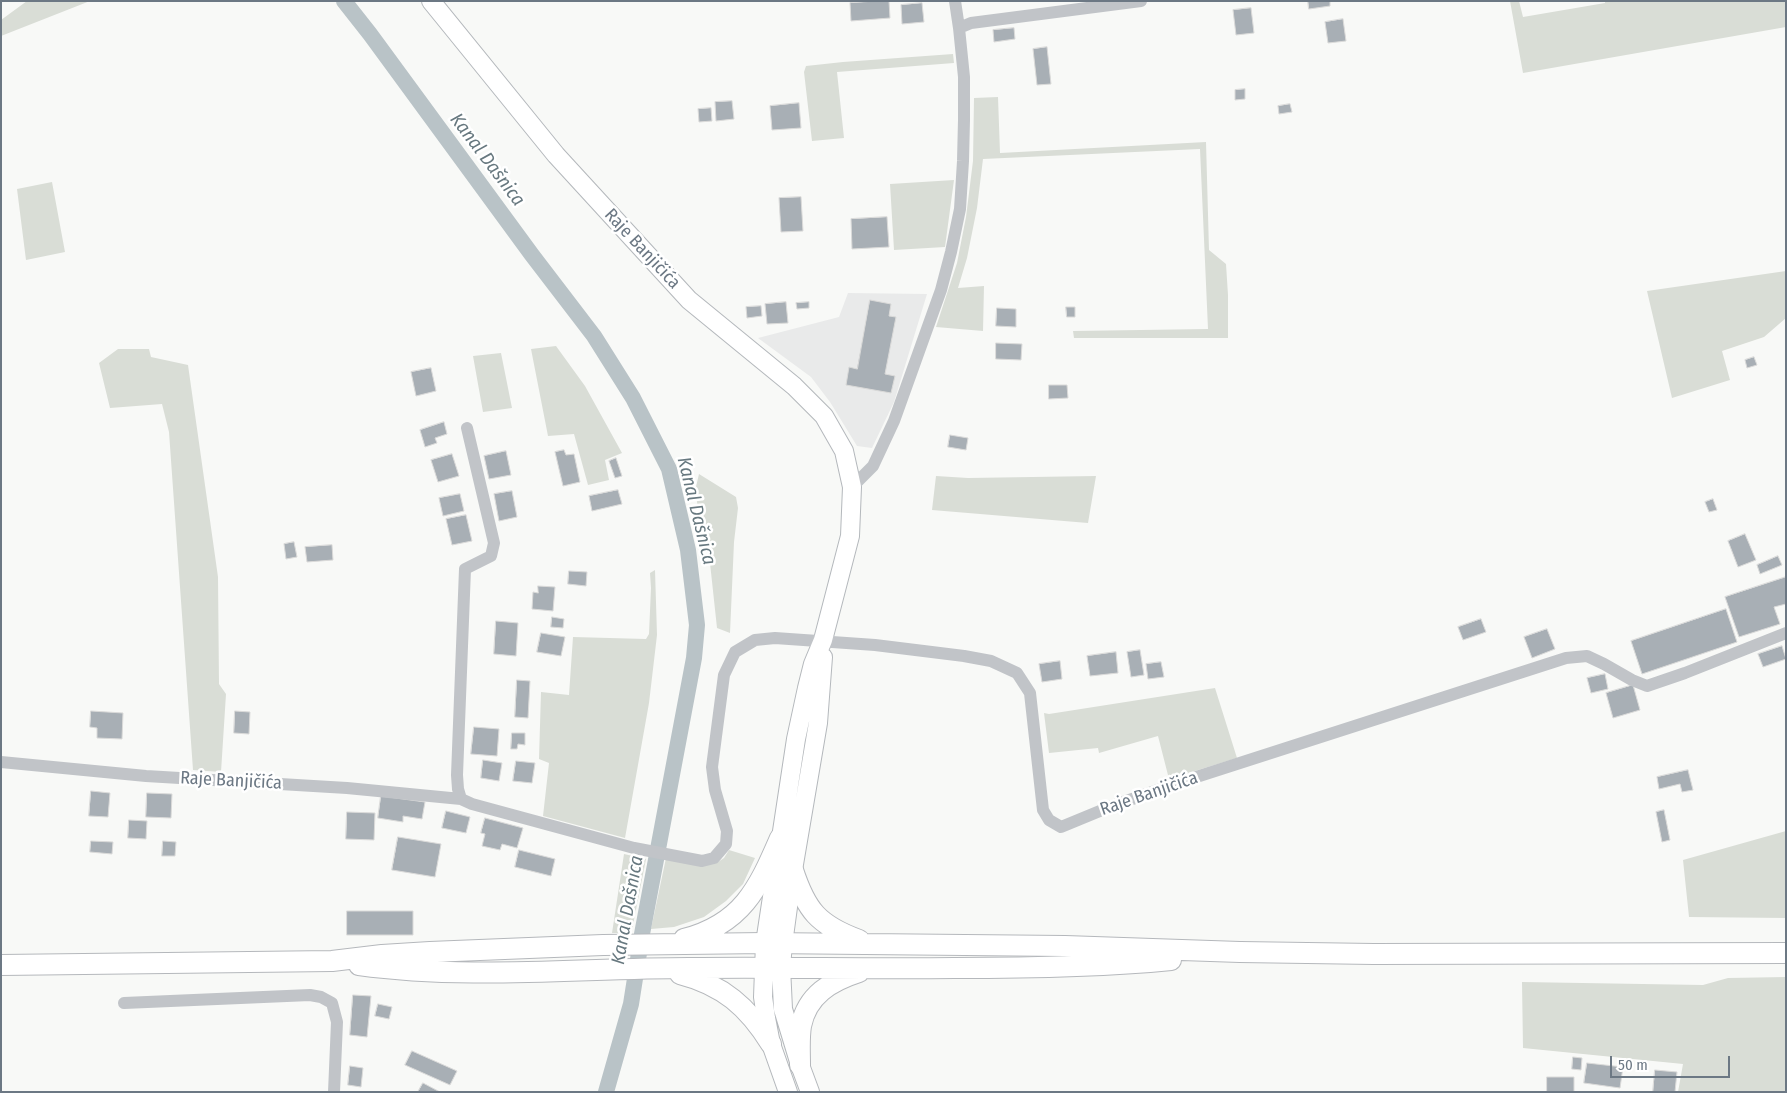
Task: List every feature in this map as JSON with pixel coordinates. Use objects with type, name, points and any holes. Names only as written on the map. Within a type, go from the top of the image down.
[{"type":"main road","name":"Raje Banjičića","points":[[431,1],[556,155],[688,300],[794,386],[824,416],[844,451],[852,487],[850,536],[824,640]]},
{"type":"main road","points":[[788,1092],[771,1044],[762,997],[772,967],[780,838],[796,740],[807,688],[824,640]]},
{"type":"main road","points":[[774,944],[793,870],[818,723],[824,640]]},
{"type":"main road","points":[[655,945],[712,930],[729,919],[754,891],[780,838]]},
{"type":"main road","points":[[793,870],[801,894],[808,907],[820,919],[834,930],[870,944]]},
{"type":"main road","points":[[1,965],[332,961],[382,954],[603,946],[774,944],[1065,946],[1240,952],[1786,954]]},
{"type":"main road","points":[[332,961],[393,970],[444,971],[772,967],[866,969],[1007,968],[1132,964],[1240,952]]},
{"type":"main road","points":[[772,967],[783,1010],[810,1092]]},
{"type":"main road","points":[[657,968],[700,979],[732,998],[758,1023],[771,1044]]},
{"type":"main road","points":[[800,1065],[801,1026],[814,996],[838,979],[866,969]]},
{"type":"street","points":[[852,487],[873,466],[894,421],[941,290],[951,252],[960,209],[963,161],[964,77],[960,28],[955,1]]},
{"type":"street","points":[[960,28],[972,23],[1141,1]]},
{"type":"street","points":[[461,799],[457,775],[465,569],[491,556],[494,542],[468,428]]},
{"type":"street","name":"Raje Banjičića","points":[[1,762],[146,776],[347,788],[461,799],[478,806],[634,848],[702,860],[714,858],[726,844],[727,831],[715,790],[712,767],[724,675],[734,652],[755,640],[775,638],[824,640],[964,656],[991,661],[1017,673],[1030,693],[1043,810],[1048,820],[1061,827],[1112,806],[1187,780],[1566,658],[1587,656],[1647,686],[1786,633]]},
{"type":"street","points":[[124,1003],[310,995],[321,997],[332,1003],[337,1022],[334,1092]]},
{"type":"shaded area","points":[[27,1],[90,1],[1,36],[1,20]]},
{"type":"shaded area","points":[[1510,1],[1519,1],[1523,17],[1605,3],[1605,1],[1786,1],[1786,27],[1523,73]]},
{"type":"shaded area","points":[[953,54],[954,63],[837,72],[844,138],[812,141],[804,72],[806,66]]},
{"type":"shaded area","points":[[998,97],[1000,153],[1206,142],[1209,250],[1226,264],[1228,338],[1074,338],[1073,331],[1208,329],[1200,149],[983,159],[977,208],[967,258],[958,288],[984,286],[983,331],[936,327],[957,263],[966,217],[973,161],[974,98]]},
{"type":"shaded area","points":[[954,180],[945,247],[894,250],[890,184]]},
{"type":"shaded area","points":[[52,182],[65,252],[26,260],[17,189]]},
{"type":"shaded area","points":[[1786,271],[1786,318],[1764,337],[1722,351],[1730,380],[1672,398],[1647,291]]},
{"type":"shaded area","points":[[848,293],[927,294],[894,402],[872,448],[857,446],[830,402],[811,377],[758,338],[839,317]]},
{"type":"shaded area","points":[[556,346],[585,386],[622,453],[605,460],[609,480],[588,485],[574,434],[548,436],[531,349]]},
{"type":"shaded area","points":[[118,349],[149,349],[151,357],[188,365],[218,577],[219,684],[226,694],[221,772],[193,770],[169,432],[162,404],[110,408],[99,363]]},
{"type":"shaded area","points":[[501,353],[512,408],[483,412],[473,356]]},
{"type":"shaded area","points":[[699,474],[736,497],[738,508],[734,542],[730,633],[717,628],[710,563],[695,491]]},
{"type":"shaded area","points":[[936,476],[968,478],[1096,476],[1088,523],[932,510]]},
{"type":"shaded area","points":[[655,570],[657,635],[649,703],[625,838],[543,816],[549,763],[539,759],[541,692],[569,695],[573,637],[646,639],[649,634],[650,573]]},
{"type":"shaded area","points":[[1215,688],[1237,758],[1169,779],[1158,736],[1099,753],[1098,748],[1049,753],[1044,713],[1049,714]]},
{"type":"shaded area","points":[[1786,831],[1786,918],[1689,917],[1683,860]]},
{"type":"shaded area","points":[[729,850],[755,858],[743,884],[726,901],[704,917],[674,927],[651,929],[666,858],[718,862],[724,858]]},
{"type":"shaded area","points":[[624,854],[646,859],[632,930],[625,933],[612,933]]},
{"type":"shaded area","points":[[1786,977],[1786,1092],[1678,1092],[1683,1064],[1523,1048],[1522,982],[1703,985],[1728,978]]},
{"type":"building","points":[[889,1],[890,18],[851,21],[850,3]]},
{"type":"building","points":[[1308,1],[1330,1],[1330,6],[1309,9]]},
{"type":"building","points":[[922,3],[924,22],[902,24],[901,5]]},
{"type":"building","points":[[1251,8],[1254,33],[1236,35],[1233,10]]},
{"type":"building","points":[[1343,19],[1346,41],[1328,43],[1325,22]]},
{"type":"building","points":[[1014,28],[1015,39],[994,42],[993,30]]},
{"type":"building","points":[[1047,47],[1051,84],[1037,85],[1033,49]]},
{"type":"building","points":[[1245,89],[1245,99],[1235,100],[1235,90]]},
{"type":"building","points":[[732,101],[734,119],[716,121],[715,102]]},
{"type":"building","points":[[799,103],[801,128],[772,130],[770,106]]},
{"type":"building","points":[[1290,104],[1292,112],[1279,114],[1278,106]]},
{"type":"building","points":[[711,108],[712,121],[699,122],[698,109]]},
{"type":"building","points":[[801,197],[803,231],[781,232],[779,198]]},
{"type":"building","points":[[887,217],[889,247],[852,249],[851,219]]},
{"type":"building","points":[[870,300],[891,304],[889,316],[896,317],[885,374],[895,376],[891,393],[846,385],[849,367],[857,369]]},
{"type":"building","points":[[786,302],[788,323],[767,324],[765,304]]},
{"type":"building","points":[[809,302],[809,308],[797,309],[796,303]]},
{"type":"building","points":[[761,306],[762,316],[747,318],[746,307]]},
{"type":"building","points":[[1066,307],[1075,307],[1075,317],[1067,317]]},
{"type":"building","points":[[997,308],[1016,309],[1016,327],[996,326]]},
{"type":"building","points":[[996,343],[1022,344],[1021,360],[996,359]]},
{"type":"building","points":[[1754,357],[1757,365],[1747,368],[1745,360]]},
{"type":"building","points":[[431,368],[436,391],[416,396],[411,372]]},
{"type":"building","points":[[1049,385],[1067,385],[1068,398],[1049,399]]},
{"type":"building","points":[[444,422],[447,434],[435,438],[437,443],[425,447],[420,430]]},
{"type":"building","points":[[950,435],[968,438],[966,450],[948,447]]},
{"type":"building","points":[[564,450],[566,455],[574,454],[580,482],[563,486],[555,452]]},
{"type":"building","points":[[506,451],[511,475],[489,479],[484,456]]},
{"type":"building","points":[[452,454],[459,476],[438,482],[431,460]]},
{"type":"building","points":[[616,458],[622,476],[615,478],[609,461]]},
{"type":"building","points":[[618,490],[622,504],[592,511],[589,496]]},
{"type":"building","points":[[512,491],[517,517],[499,521],[494,494]]},
{"type":"building","points":[[460,494],[464,511],[443,516],[439,498]]},
{"type":"building","points":[[1713,499],[1717,510],[1709,512],[1705,502]]},
{"type":"building","points":[[466,515],[472,541],[452,545],[446,519]]},
{"type":"building","points":[[1745,534],[1756,560],[1738,567],[1728,541]]},
{"type":"building","points":[[294,542],[297,557],[286,559],[284,544]]},
{"type":"building","points":[[332,545],[333,560],[307,562],[305,547]]},
{"type":"building","points":[[1778,556],[1782,565],[1760,574],[1757,565]]},
{"type":"building","points":[[569,571],[587,572],[586,586],[568,584]]},
{"type":"building","points":[[1786,577],[1786,604],[1774,607],[1780,624],[1739,637],[1725,597]]},
{"type":"building","points":[[538,586],[555,587],[553,611],[532,609],[533,592],[538,593]]},
{"type":"building","points":[[1726,609],[1737,642],[1642,674],[1631,641]]},
{"type":"building","points":[[552,617],[564,619],[563,628],[551,627]]},
{"type":"building","points":[[1481,619],[1486,632],[1463,640],[1458,627]]},
{"type":"building","points":[[496,621],[518,623],[516,656],[494,654]]},
{"type":"building","points":[[1547,629],[1555,649],[1532,658],[1524,637]]},
{"type":"building","points":[[541,633],[565,637],[561,656],[537,652]]},
{"type":"building","points":[[1782,646],[1786,659],[1763,667],[1758,654]]},
{"type":"building","points":[[1140,650],[1144,675],[1131,677],[1127,652]]},
{"type":"building","points":[[1116,652],[1118,673],[1090,676],[1087,656]]},
{"type":"building","points":[[1060,661],[1062,679],[1042,682],[1039,664]]},
{"type":"building","points":[[1161,662],[1164,677],[1148,679],[1146,664]]},
{"type":"building","points":[[1605,674],[1608,689],[1591,693],[1587,678]]},
{"type":"building","points":[[517,680],[530,681],[528,718],[515,717]]},
{"type":"building","points":[[1633,685],[1640,710],[1613,718],[1606,693]]},
{"type":"building","points":[[91,711],[123,713],[122,739],[97,738],[97,728],[90,727]]},
{"type":"building","points":[[235,711],[250,712],[249,734],[234,733]]},
{"type":"building","points":[[474,727],[499,729],[497,756],[471,754]]},
{"type":"building","points":[[512,733],[525,733],[525,745],[518,744],[517,749],[511,749]]},
{"type":"building","points":[[483,760],[502,763],[499,781],[481,778]]},
{"type":"building","points":[[516,761],[535,763],[532,783],[513,781]]},
{"type":"building","points":[[1688,770],[1693,790],[1682,792],[1680,784],[1659,789],[1657,777]]},
{"type":"building","points":[[91,791],[110,793],[108,817],[89,816]]},
{"type":"building","points":[[147,793],[172,794],[171,818],[146,817]]},
{"type":"building","points":[[381,796],[425,802],[422,819],[403,816],[403,822],[378,818]]},
{"type":"building","points":[[1664,810],[1670,840],[1662,842],[1656,812]]},
{"type":"building","points":[[446,811],[470,817],[466,833],[442,828]]},
{"type":"building","points":[[347,812],[375,813],[374,840],[346,839]]},
{"type":"building","points":[[485,818],[523,828],[517,848],[502,844],[500,850],[482,846],[485,834],[481,833]]},
{"type":"building","points":[[129,820],[147,821],[146,839],[128,838]]},
{"type":"building","points":[[398,837],[441,844],[435,877],[392,870]]},
{"type":"building","points":[[91,841],[113,842],[112,854],[90,852]]},
{"type":"building","points":[[163,841],[176,842],[175,856],[162,856]]},
{"type":"building","points":[[519,850],[555,859],[551,876],[515,867]]},
{"type":"building","points":[[347,911],[413,911],[413,935],[347,935]]},
{"type":"building","points":[[353,995],[371,996],[367,1037],[350,1035]]},
{"type":"building","points":[[378,1004],[392,1007],[389,1019],[375,1016]]},
{"type":"building","points":[[412,1051],[457,1071],[450,1085],[405,1065]]},
{"type":"building","points":[[1573,1057],[1582,1058],[1581,1070],[1572,1069]]},
{"type":"building","points":[[1587,1063],[1623,1067],[1620,1088],[1584,1083]]},
{"type":"building","points":[[350,1066],[363,1068],[361,1087],[348,1085]]},
{"type":"building","points":[[1655,1070],[1677,1072],[1675,1092],[1653,1092]]},
{"type":"building","points":[[1547,1077],[1574,1077],[1574,1092],[1547,1092]]},
{"type":"building","points":[[423,1083],[440,1092],[418,1092]]},
{"type":"waterway","name":"Kanal Dašnica","points":[[344,1],[594,336],[633,398],[669,469],[688,550],[697,625],[694,658],[642,934],[631,1004],[606,1092]]}]
